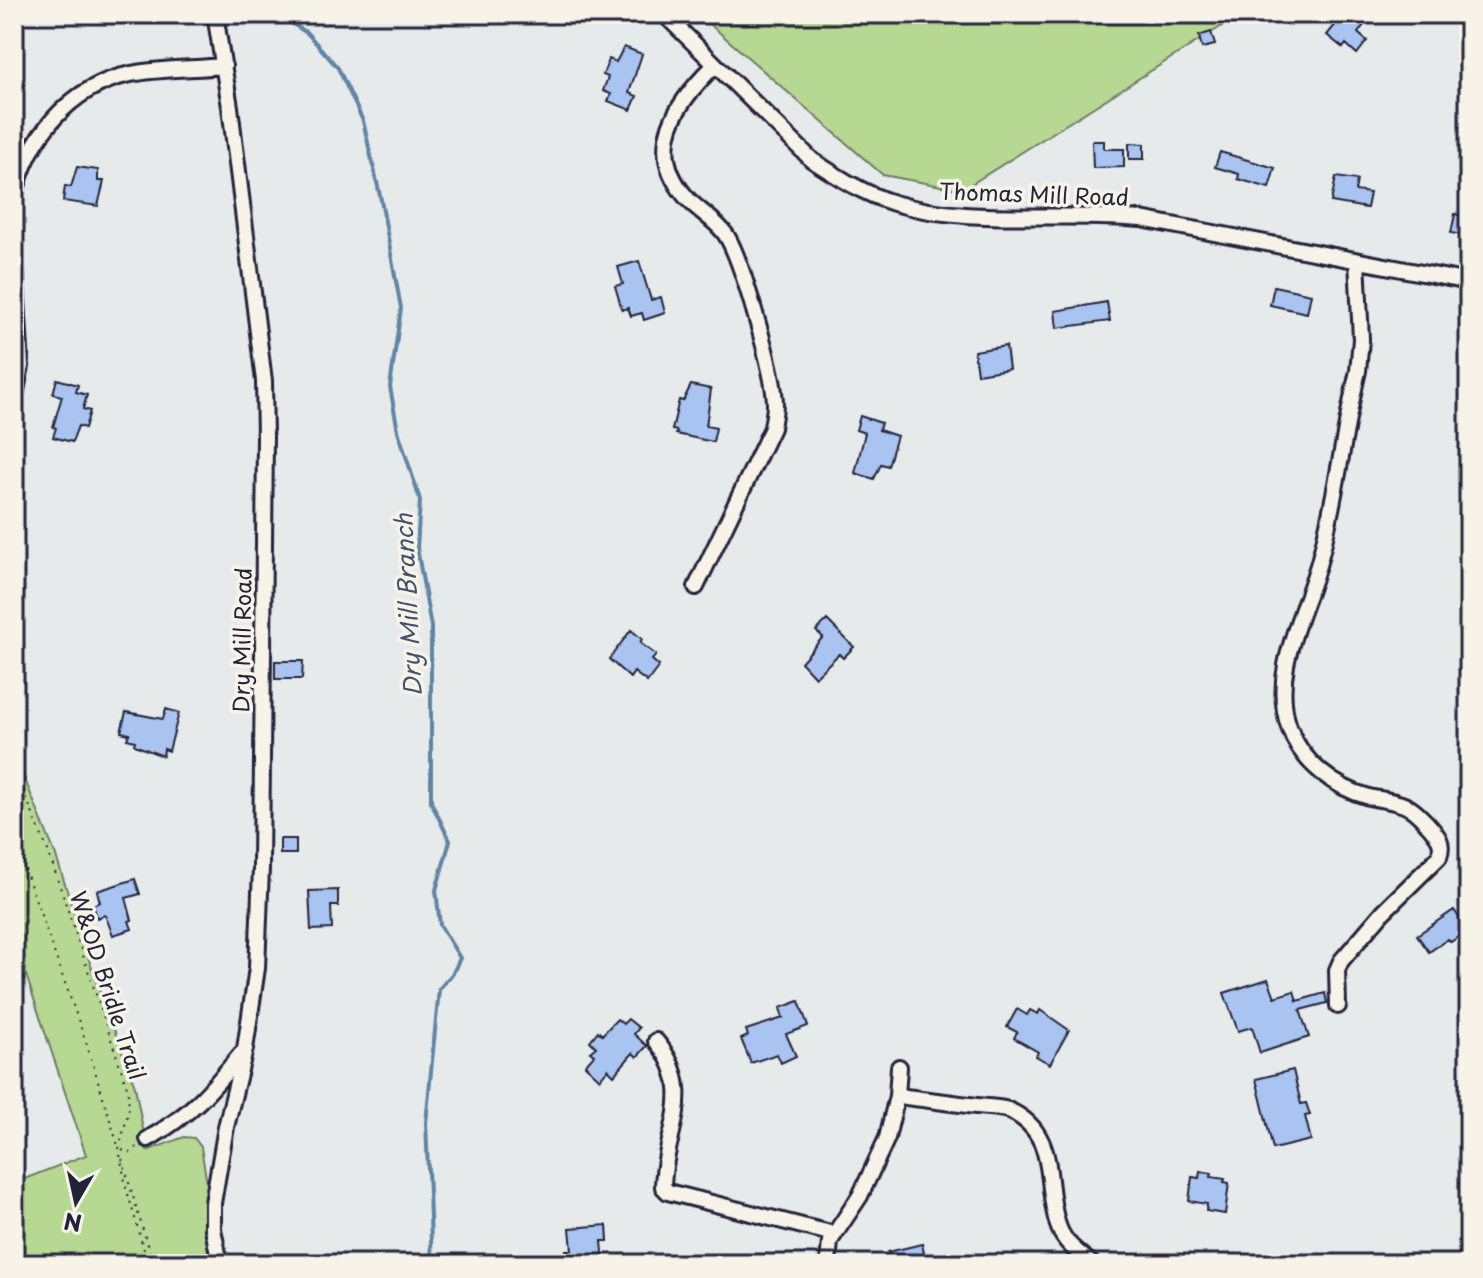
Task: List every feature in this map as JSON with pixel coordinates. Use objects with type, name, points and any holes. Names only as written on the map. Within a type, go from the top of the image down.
[{"type":"street","name":"Dry Mill Road","points":[[215,14],[264,381],[265,437],[261,868],[257,968],[245,1049],[226,1127],[213,1203],[213,1229],[220,1264]]},
{"type":"street","name":"Thomas Mill Road","points":[[664,14],[812,160],[840,179],[893,202],[952,214],[1097,215],[1141,219],[1469,282]]},
{"type":"street","points":[[14,198],[24,164],[40,134],[70,103],[89,91],[131,74],[224,66]]},
{"type":"street","points":[[696,587],[772,428],[775,404],[768,367],[738,261],[727,236],[711,217],[688,199],[665,159],[666,138],[675,116],[691,90],[714,66]]},
{"type":"street","points":[[14,250],[21,366],[14,400]]},
{"type":"street","points":[[1338,1006],[1337,970],[1341,961],[1383,912],[1439,857],[1441,848],[1440,840],[1410,808],[1345,788],[1312,763],[1298,746],[1289,727],[1285,703],[1284,681],[1288,657],[1319,562],[1358,371],[1361,339],[1357,261]]},
{"type":"street","points":[[656,1041],[671,1058],[679,1091],[678,1112],[663,1187],[668,1192],[834,1234]]},
{"type":"street","points":[[148,1139],[178,1122],[209,1093],[245,1049]]},
{"type":"street","points":[[828,1264],[830,1241],[860,1196],[887,1138],[897,1096],[899,1067]]},
{"type":"street","points":[[897,1096],[1007,1110],[1028,1124],[1045,1145],[1052,1204],[1060,1230],[1068,1243],[1092,1264]]},
{"type":"path","name":"W&OD Bridle Trail","points":[[14,768],[48,851],[128,1090],[129,1110],[119,1149],[126,1187],[148,1264]]},
{"type":"path","points":[[14,839],[87,1045],[153,1264]]},
{"type":"path","points":[[119,1149],[129,1153],[148,1139]]},
{"type":"green space","points":[[698,14],[1241,14],[962,190],[883,175]]},
{"type":"green space","points":[[14,753],[55,853],[95,978],[135,1086],[147,1151],[184,1137],[194,1138],[201,1147],[220,1264],[14,1264],[14,1183],[86,1155],[14,939]]},
{"type":"building","points":[[1344,14],[1355,17],[1364,25],[1358,33],[1367,41],[1357,54],[1346,44],[1343,48],[1327,35]]},
{"type":"building","points":[[1211,32],[1215,45],[1202,48],[1199,36]]},
{"type":"building","points":[[624,47],[642,54],[629,93],[637,96],[631,110],[608,101],[611,94],[603,91],[608,77],[603,75],[609,59],[616,62]]},
{"type":"building","points":[[1092,141],[1104,141],[1104,149],[1124,149],[1124,167],[1093,168]]},
{"type":"building","points":[[1129,143],[1144,144],[1144,159],[1129,159]]},
{"type":"building","points":[[1220,152],[1275,168],[1269,188],[1238,179],[1239,174],[1215,167]]},
{"type":"building","points":[[77,167],[98,170],[98,181],[104,181],[98,206],[63,201],[65,186],[71,187]]},
{"type":"building","points":[[1336,177],[1357,180],[1355,191],[1370,193],[1367,208],[1331,202]]},
{"type":"building","points":[[1455,214],[1469,216],[1467,236],[1451,233]]},
{"type":"building","points":[[639,261],[651,300],[661,297],[665,313],[644,320],[642,313],[631,316],[628,308],[622,310],[615,286],[623,284],[618,267]]},
{"type":"building","points":[[1274,286],[1311,294],[1307,313],[1270,305]]},
{"type":"building","points":[[1107,302],[1110,321],[1057,328],[1055,311]]},
{"type":"building","points":[[1006,346],[1009,369],[977,374],[974,351]]},
{"type":"building","points":[[57,379],[78,385],[76,392],[87,395],[83,409],[90,411],[85,428],[78,426],[72,442],[53,437],[62,396],[53,394]]},
{"type":"building","points":[[691,385],[711,389],[706,426],[716,428],[713,442],[676,434],[677,431],[672,430],[679,400],[683,401]]},
{"type":"building","points":[[860,416],[881,423],[879,430],[897,436],[888,466],[881,464],[874,479],[855,473],[865,433],[856,430]]},
{"type":"building","points":[[827,620],[854,647],[843,658],[839,654],[815,677],[801,662],[823,637],[816,631]]},
{"type":"building","points":[[631,630],[642,639],[640,643],[656,655],[652,660],[659,666],[647,682],[634,672],[630,678],[609,659]]},
{"type":"building","points":[[275,661],[303,661],[302,679],[275,679]]},
{"type":"building","points":[[166,709],[179,713],[169,751],[164,749],[163,756],[137,746],[135,741],[127,739],[129,734],[121,732],[126,712],[163,719]]},
{"type":"building","points":[[280,839],[296,839],[296,854],[280,854]]},
{"type":"building","points":[[135,879],[140,894],[126,898],[132,929],[113,935],[105,915],[97,918],[93,905],[100,902],[97,891]]},
{"type":"building","points":[[338,890],[338,906],[331,906],[332,929],[311,930],[309,891]]},
{"type":"building","points":[[1454,910],[1468,930],[1429,952],[1417,935]]},
{"type":"building","points":[[1268,979],[1275,997],[1294,991],[1297,1001],[1325,993],[1327,1003],[1300,1010],[1309,1037],[1260,1053],[1252,1027],[1238,1031],[1224,993]]},
{"type":"building","points":[[799,1001],[808,1026],[786,1034],[796,1056],[781,1063],[777,1054],[751,1063],[741,1039],[748,1036],[746,1030],[783,1018],[780,1008]]},
{"type":"building","points":[[1017,1009],[1027,1015],[1030,1010],[1038,1014],[1040,1010],[1069,1030],[1050,1064],[1036,1056],[1038,1052],[1014,1038],[1017,1032],[1007,1027]]},
{"type":"building","points":[[617,1019],[623,1024],[628,1019],[639,1028],[634,1034],[647,1046],[637,1057],[633,1053],[614,1075],[608,1069],[600,1079],[585,1065],[594,1055],[590,1052],[596,1047],[590,1041],[598,1031],[602,1035]]},
{"type":"building","points":[[1293,1070],[1301,1104],[1306,1103],[1310,1115],[1305,1116],[1311,1140],[1273,1149],[1256,1079]]},
{"type":"building","points":[[1200,1171],[1212,1173],[1211,1177],[1225,1179],[1224,1182],[1229,1183],[1225,1214],[1206,1211],[1207,1204],[1189,1201],[1192,1177],[1199,1178]]},
{"type":"building","points":[[607,1225],[608,1241],[602,1241],[604,1264],[567,1263],[566,1250],[572,1250],[570,1228]]},
{"type":"building","points":[[922,1244],[924,1253],[935,1264],[890,1264],[888,1252]]},
{"type":"waterway","name":"Dry Mill Branch","points":[[277,14],[307,33],[338,68],[363,121],[401,308],[390,387],[398,431],[420,500],[417,548],[431,627],[431,802],[450,841],[436,890],[440,925],[460,958],[453,973],[439,989],[426,1123],[432,1264]]}]
